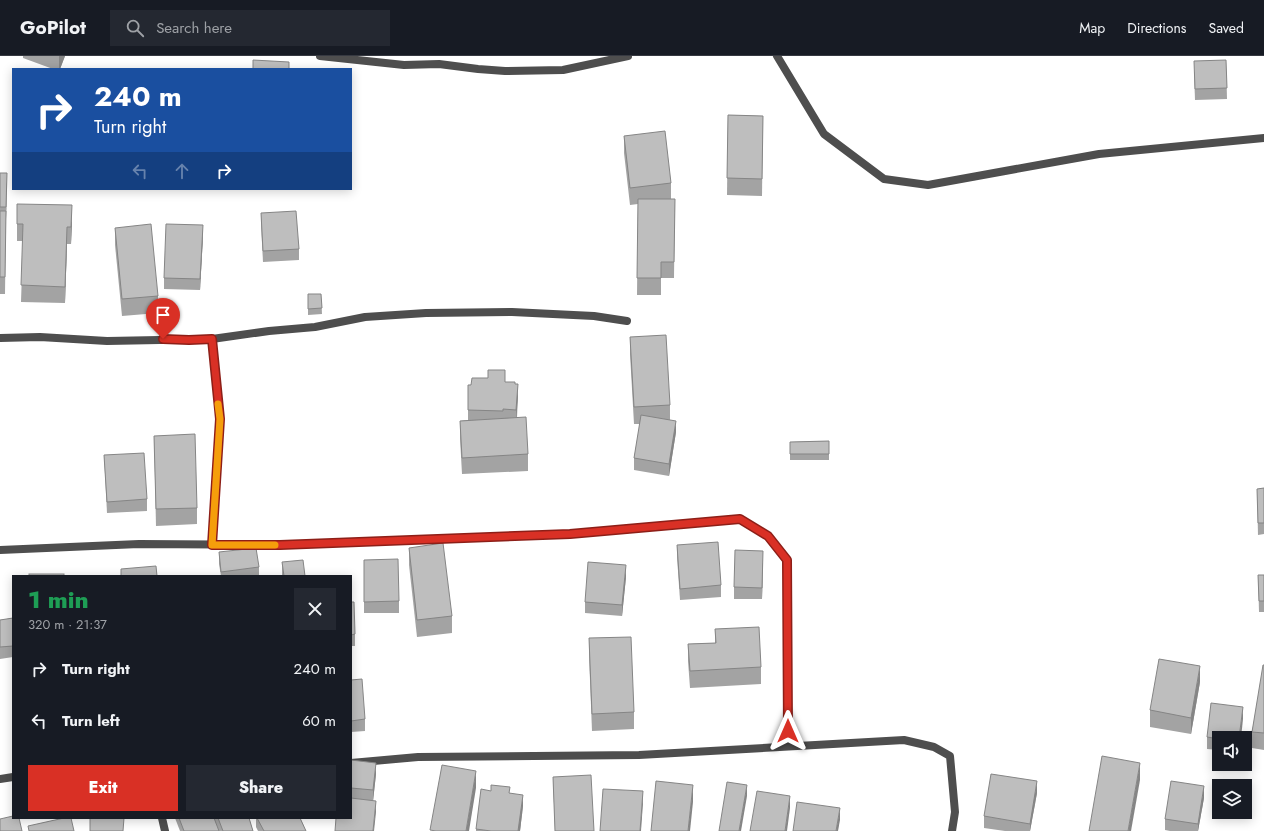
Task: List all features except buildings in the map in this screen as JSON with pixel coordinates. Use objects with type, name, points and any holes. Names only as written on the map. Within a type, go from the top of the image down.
[{"type":"street","points":[[320,56],[404,65],[439,64],[505,71],[563,70],[598,59],[628,56]]},
{"type":"street","points":[[777,56],[824,134],[884,179],[928,185],[1099,154],[1264,138]]},
{"type":"street","points":[[0,338],[40,337],[107,340],[212,339],[270,331],[315,327],[365,317],[426,313],[512,312],[594,316],[627,321]]},
{"type":"street","points":[[212,339],[220,419],[212,545]]},
{"type":"street","points":[[0,550],[139,544],[280,545],[570,534],[740,519],[768,536],[787,560],[788,746]]},
{"type":"street","points":[[352,763],[418,757],[639,755],[904,740],[934,747],[950,756],[955,812],[952,831]]},
{"type":"street","points":[[0,779],[12,777]]},
{"type":"street","points":[[162,819],[165,831]]},
{"type":"slow traffic","points":[[218,404],[220,419],[212,545],[275,545]]},
{"type":"route","points":[[163,339],[212,339],[220,419],[212,545],[280,545],[570,534],[740,519],[768,536],[787,560],[788,731]]}]
